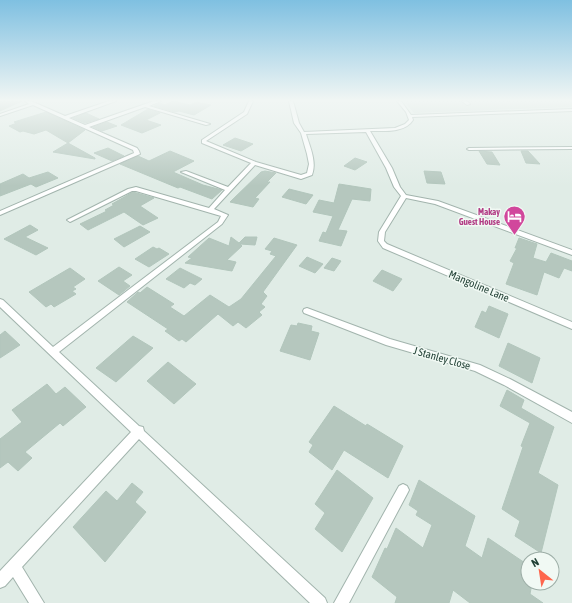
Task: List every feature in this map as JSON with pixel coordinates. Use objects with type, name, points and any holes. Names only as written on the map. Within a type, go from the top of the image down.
[{"type":"street","points":[[0,213],[137,154],[135,149],[89,129]]},
{"type":"street","points":[[218,129],[204,140],[204,142],[254,163],[301,177],[310,174],[312,168],[303,133],[299,129]]},
{"type":"street","points":[[303,133],[391,129]]},
{"type":"street","points":[[367,130],[389,168],[397,187],[404,196],[436,202],[572,253]]},
{"type":"street","points":[[469,149],[572,148]]},
{"type":"street","points":[[210,210],[228,189],[254,163]]},
{"type":"street","points":[[184,172],[228,189]]},
{"type":"street","points":[[53,352],[220,223],[225,215],[136,188],[70,220]]},
{"type":"street","name":"Mangoline Lane","points":[[404,196],[380,237],[385,246],[572,326]]},
{"type":"street","points":[[0,302],[139,431],[320,603]]},
{"type":"street","name":"J Stanley Close","points":[[307,311],[389,342],[478,368],[507,382],[572,418]]},
{"type":"street","points":[[0,581],[139,431]]},
{"type":"street","points":[[341,603],[403,490]]},
{"type":"street","points":[[14,566],[37,603]]},
{"type":"building","points":[[15,129],[85,130],[68,143],[46,130],[34,134],[23,131],[20,132]]},
{"type":"building","points":[[132,129],[151,129],[142,133]]},
{"type":"building","points":[[235,138],[253,144],[241,151],[223,145]]},
{"type":"building","points":[[68,143],[95,158],[95,159],[53,152]]},
{"type":"building","points":[[108,148],[124,156],[112,161],[94,153]]},
{"type":"building","points":[[170,151],[194,161],[173,172],[203,185],[222,190],[212,199],[180,187],[178,188],[120,164],[138,156],[149,161]]},
{"type":"building","points":[[479,151],[492,152],[500,165],[487,164]]},
{"type":"building","points":[[521,151],[528,151],[540,164],[526,163]]},
{"type":"building","points":[[355,158],[367,162],[355,170],[344,166]]},
{"type":"building","points":[[265,171],[276,173],[255,198],[259,199],[253,207],[230,202],[261,172]]},
{"type":"building","points":[[424,171],[441,172],[445,184],[427,183]]},
{"type":"building","points":[[48,172],[58,178],[36,187],[31,184],[0,196],[0,184],[23,174],[29,178]]},
{"type":"building","points":[[339,184],[371,189],[370,201],[352,199],[338,230],[347,231],[341,246],[319,241],[323,232],[326,233],[333,216],[313,212],[319,200],[334,203]]},
{"type":"building","points":[[289,189],[313,195],[306,204],[282,197]]},
{"type":"building","points":[[133,192],[154,198],[140,206],[158,218],[143,225],[124,212],[88,230],[80,224],[107,211],[105,210],[114,205],[112,204]]},
{"type":"building","points":[[30,225],[38,230],[25,237],[48,248],[36,255],[4,239]]},
{"type":"building","points":[[140,226],[150,232],[124,247],[114,239]]},
{"type":"building","points":[[231,237],[239,243],[245,237],[257,237],[255,245],[240,244],[242,246],[227,260],[236,262],[232,271],[185,263],[192,258],[188,257],[209,238],[229,246]]},
{"type":"building","points":[[274,238],[297,245],[263,292],[267,296],[261,304],[265,307],[259,312],[262,315],[246,328],[238,322],[233,326],[218,314],[186,342],[182,339],[179,341],[165,331],[168,329],[127,302],[138,292],[140,293],[147,287],[174,304],[170,307],[184,316],[210,295],[229,307],[241,299],[276,256],[270,254],[272,251],[265,249]]},
{"type":"building","points":[[519,238],[537,244],[533,258],[546,262],[551,253],[572,261],[572,271],[564,268],[559,278],[544,272],[537,295],[506,284],[514,263],[510,261],[517,248],[515,248]]},
{"type":"building","points":[[153,247],[157,249],[159,248],[169,254],[149,267],[135,259]]},
{"type":"building","points":[[307,257],[323,264],[315,273],[299,266]]},
{"type":"building","points":[[332,258],[341,261],[334,271],[324,268]]},
{"type":"building","points":[[119,267],[132,275],[123,281],[130,286],[119,295],[98,281]]},
{"type":"building","points":[[70,268],[85,279],[73,287],[76,289],[72,291],[76,294],[54,307],[51,304],[46,307],[29,292]]},
{"type":"building","points":[[180,268],[202,279],[195,285],[190,283],[184,288],[166,279]]},
{"type":"building","points":[[382,270],[402,279],[393,291],[373,281]]},
{"type":"building","points":[[489,306],[508,314],[499,338],[475,327],[482,311],[486,313]]},
{"type":"building","points":[[298,323],[312,326],[311,331],[319,333],[310,360],[280,351],[291,325],[297,326]]},
{"type":"building","points":[[5,331],[20,345],[0,358],[0,335]]},
{"type":"building","points":[[133,336],[153,348],[116,382],[96,368]]},
{"type":"building","points":[[508,343],[540,358],[532,383],[499,366]]},
{"type":"building","points":[[168,362],[196,384],[174,404],[147,381]]},
{"type":"building","points":[[47,384],[56,394],[65,387],[86,407],[63,426],[60,423],[25,452],[32,458],[18,471],[8,462],[0,468],[0,439],[22,422],[12,410]]},
{"type":"building","points":[[507,390],[524,400],[521,408],[554,427],[538,473],[558,485],[542,551],[538,551],[515,536],[520,521],[502,509],[523,447],[521,446],[530,423],[500,406]]},
{"type":"building","points":[[334,406],[366,426],[367,424],[403,446],[388,478],[344,450],[332,470],[309,452],[313,445],[309,442]]},
{"type":"building","points":[[337,470],[373,498],[342,552],[315,529],[325,513],[315,504]]},
{"type":"building","points":[[419,480],[475,516],[465,546],[482,558],[488,538],[520,560],[520,591],[531,591],[530,594],[543,603],[470,603],[453,590],[449,603],[395,603],[397,597],[372,577],[396,528],[423,548],[432,525],[416,515],[418,511],[409,505]]},
{"type":"building","points":[[132,483],[143,492],[135,502],[146,512],[105,562],[73,527],[106,491],[117,501]]},
{"type":"place","name":"Makay Guest House","points":[[515,236]]}]
